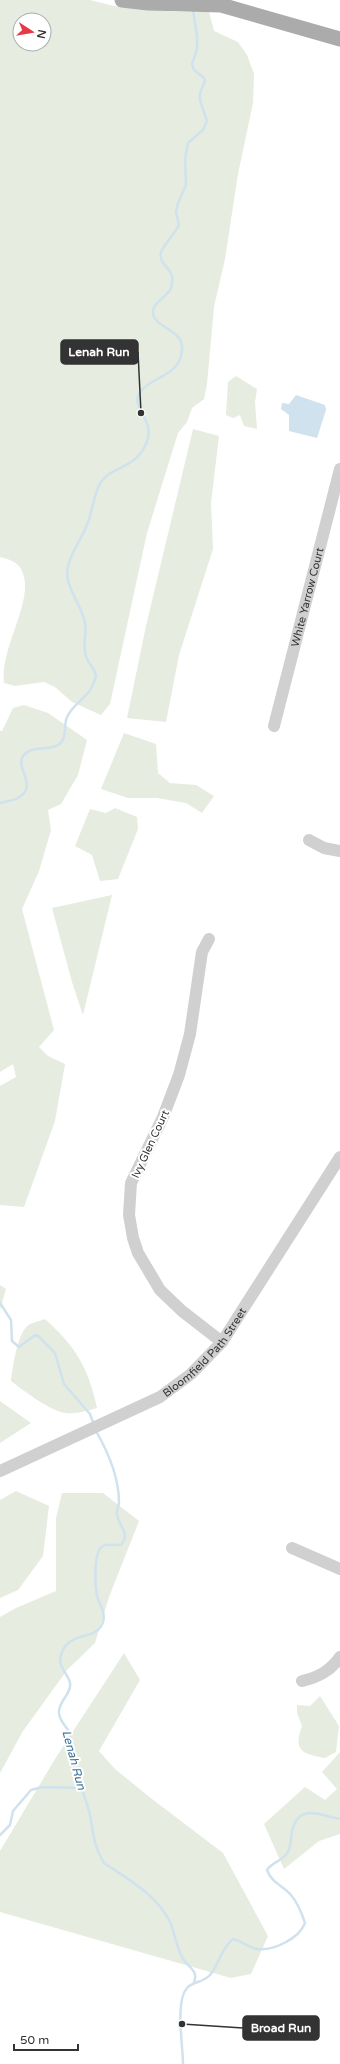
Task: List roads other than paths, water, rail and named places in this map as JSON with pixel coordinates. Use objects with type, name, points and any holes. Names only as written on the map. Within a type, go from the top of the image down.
[{"type":"main road","points":[[122,0],[191,3],[235,7],[301,29],[340,39]]},
{"type":"street","name":"White Yarrow Court","points":[[274,726],[337,498],[340,469]]},
{"type":"street","points":[[310,840],[324,848],[340,850]]},
{"type":"street","name":"Ivy Glen Court","points":[[209,939],[202,952],[190,1034],[181,1069],[163,1118],[131,1183],[129,1215],[133,1238],[138,1253],[160,1290],[182,1311],[222,1342]]},
{"type":"street","name":"Bloomfield Path Street","points":[[0,1471],[160,1397],[206,1361],[222,1342],[340,1157]]},
{"type":"street","points":[[292,1548],[340,1569]]},
{"type":"street","points":[[302,1681],[319,1677],[329,1670],[340,1657]]},
{"type":"water","points":[[296,395],[325,405],[326,410],[317,438],[289,431],[289,415],[281,409],[282,403],[289,404]]},
{"type":"waterway","name":"Lenah Run","points":[[0,803],[16,799],[24,793],[27,788],[27,783],[21,761],[23,756],[30,750],[54,747],[61,742],[64,736],[67,717],[91,689],[94,683],[96,675],[87,659],[84,648],[85,623],[70,588],[67,573],[68,566],[72,554],[86,528],[101,482],[111,473],[135,459],[145,446],[148,437],[148,428],[138,403],[138,397],[141,391],[151,382],[174,368],[181,356],[181,341],[173,332],[157,322],[153,312],[156,304],[171,288],[172,276],[162,261],[161,252],[179,225],[176,212],[178,203],[186,185],[185,159],[188,143],[203,130],[207,121],[200,100],[200,93],[205,81],[204,78],[194,70],[192,64],[197,49],[197,36],[193,10]]},
{"type":"waterway","name":"Lenah Run","points":[[0,1303],[11,1320],[12,1341],[19,1347],[37,1335],[55,1353],[64,1384],[90,1414],[94,1425]]},
{"type":"waterway","name":"Lenah Run","points":[[96,1431],[109,1456],[115,1475],[119,1493],[117,1514],[124,1530],[125,1537],[121,1545],[103,1546],[100,1549],[96,1561],[96,1585],[97,1596],[104,1618],[100,1628],[95,1632],[76,1638],[70,1642],[65,1647],[61,1655],[60,1663],[69,1679],[70,1687],[59,1709],[59,1716],[69,1732],[73,1763],[85,1797],[95,1843],[100,1856],[104,1863],[141,1888],[158,1904],[164,1912],[172,1926],[182,1957],[194,1971],[194,1982]]},
{"type":"waterway","points":[[0,1835],[10,1825],[13,1811],[31,1790],[42,1787],[81,1788]]},
{"type":"waterway","points":[[183,2064],[180,2024],[183,1994],[189,1986],[207,1978],[210,1975],[226,1946],[233,1939],[257,1949],[270,1948],[285,1943],[302,1929],[305,1923],[296,1901],[288,1892],[271,1878],[267,1870],[288,1852],[292,1831],[295,1822],[300,1816],[312,1813],[340,1819]]},
{"type":"place","name":"Lenah Run","points":[[141,413]]},
{"type":"place","name":"Broad Run","points":[[182,2024]]}]
